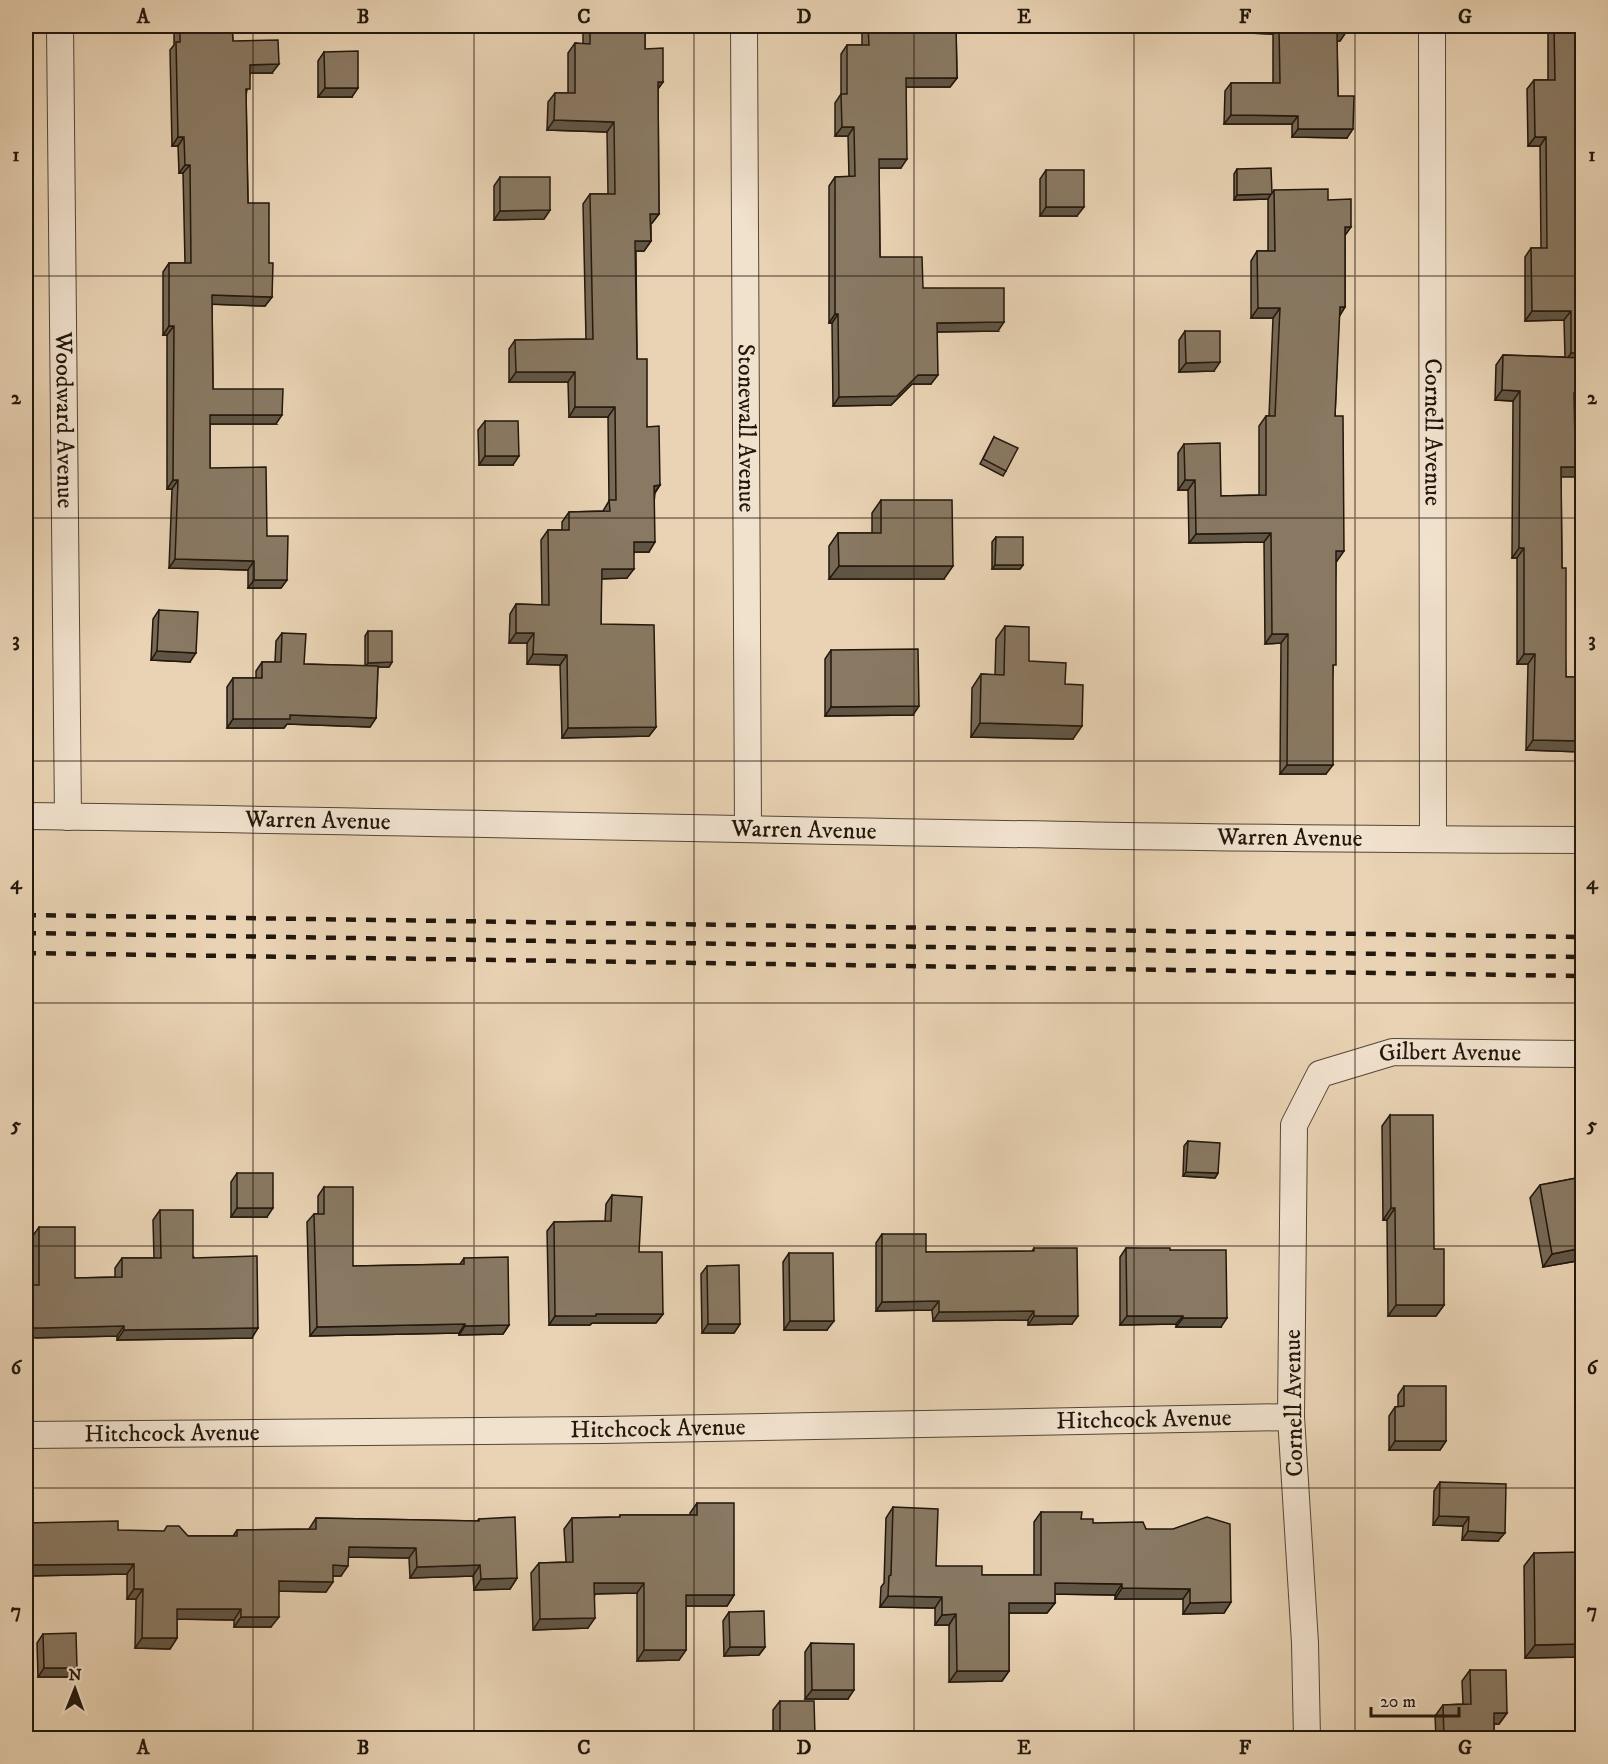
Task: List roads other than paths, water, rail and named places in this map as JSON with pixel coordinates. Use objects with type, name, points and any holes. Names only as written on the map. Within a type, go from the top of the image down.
[{"type":"street","name":"Woodward Avenue","points":[[60,26],[68,817]]},
{"type":"street","name":"Stonewall Avenue","points":[[744,26],[748,829]]},
{"type":"street","name":"Cornell Avenue","points":[[1432,26],[1433,839]]},
{"type":"street","name":"Warren Avenue","points":[[26,816],[748,829],[1582,840]]},
{"type":"street","name":"Gilbert Avenue","points":[[1320,1074],[1392,1052],[1582,1054]]},
{"type":"street","name":"Cornell Avenue","points":[[1307,1738],[1305,1643],[1291,1418],[1294,1125],[1320,1074]]},
{"type":"street","name":"Hitchcock Avenue","points":[[26,1435],[603,1430],[1291,1418]]},
{"type":"railway","points":[[26,915],[1582,937]]},
{"type":"railway","points":[[26,933],[1582,957]]},
{"type":"railway","points":[[26,953],[1582,976]]}]
